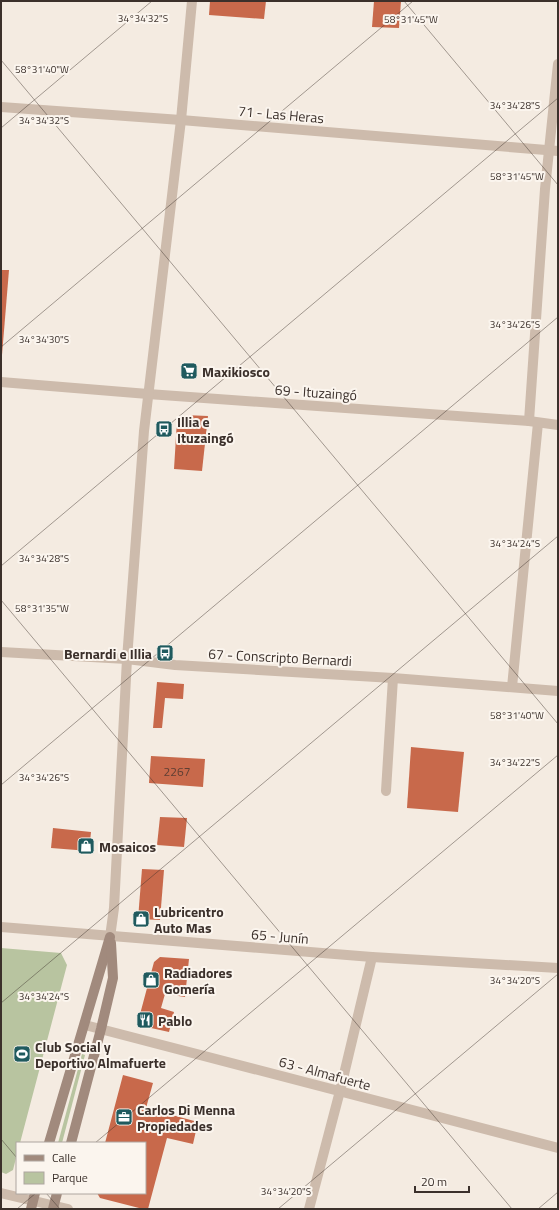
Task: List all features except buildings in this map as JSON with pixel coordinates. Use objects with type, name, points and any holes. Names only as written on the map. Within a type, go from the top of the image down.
[{"type":"main road","points":[[49,1142],[110,937]]},
{"type":"main road","points":[[71,1142],[114,978],[110,937]]},
{"type":"main road","points":[[54,1207],[58,1194]]},
{"type":"street","points":[[110,937],[114,908],[127,660],[144,431],[181,120],[192,1]]},
{"type":"street","points":[[512,687],[554,151],[558,64]]},
{"type":"street","name":"71 - Las Heras","points":[[1,107],[181,120],[554,151]]},
{"type":"street","name":"69 - Ituzaingó","points":[[1,382],[558,425]]},
{"type":"street","name":"67 - Conscripto Bernardi","points":[[1,652],[127,660],[175,665],[393,678],[558,691]]},
{"type":"street","points":[[386,791],[393,678]]},
{"type":"street","name":"65 - Junín","points":[[1,927],[372,958],[558,968]]},
{"type":"street","points":[[309,1209],[340,1091],[372,958]]},
{"type":"street","name":"63 - Almafuerte","points":[[85,1025],[558,1148]]},
{"type":"street","points":[[1,1193],[54,1207],[68,1209]]},
{"type":"green space","name":"Club Social y Deportivo Almafuerte","points":[[1,948],[61,953],[67,965],[20,1142],[16,1142],[16,1158],[13,1170],[6,1174],[1,1172]]},
{"type":"green space","points":[[82,1054],[85,1055],[62,1142],[58,1142]]},
{"type":"place","name":"Maxikiosco","points":[[189,371]]},
{"type":"place","name":"Illia e Ituzaingó","points":[[164,429]]},
{"type":"place","name":"Bernardi e Illia","points":[[165,653]]},
{"type":"place","name":"Mosaicos","points":[[86,846]]},
{"type":"place","name":"Lubricentro Auto Mas","points":[[141,919]]},
{"type":"place","name":"Radiadores Gomería","points":[[151,980]]},
{"type":"place","name":"Pablo","points":[[145,1020]]},
{"type":"place","name":"Club Social y Deportivo Almafuerte","points":[[22,1054]]},
{"type":"place","name":"Carlos Di Menna Propiedades","points":[[124,1117]]}]
